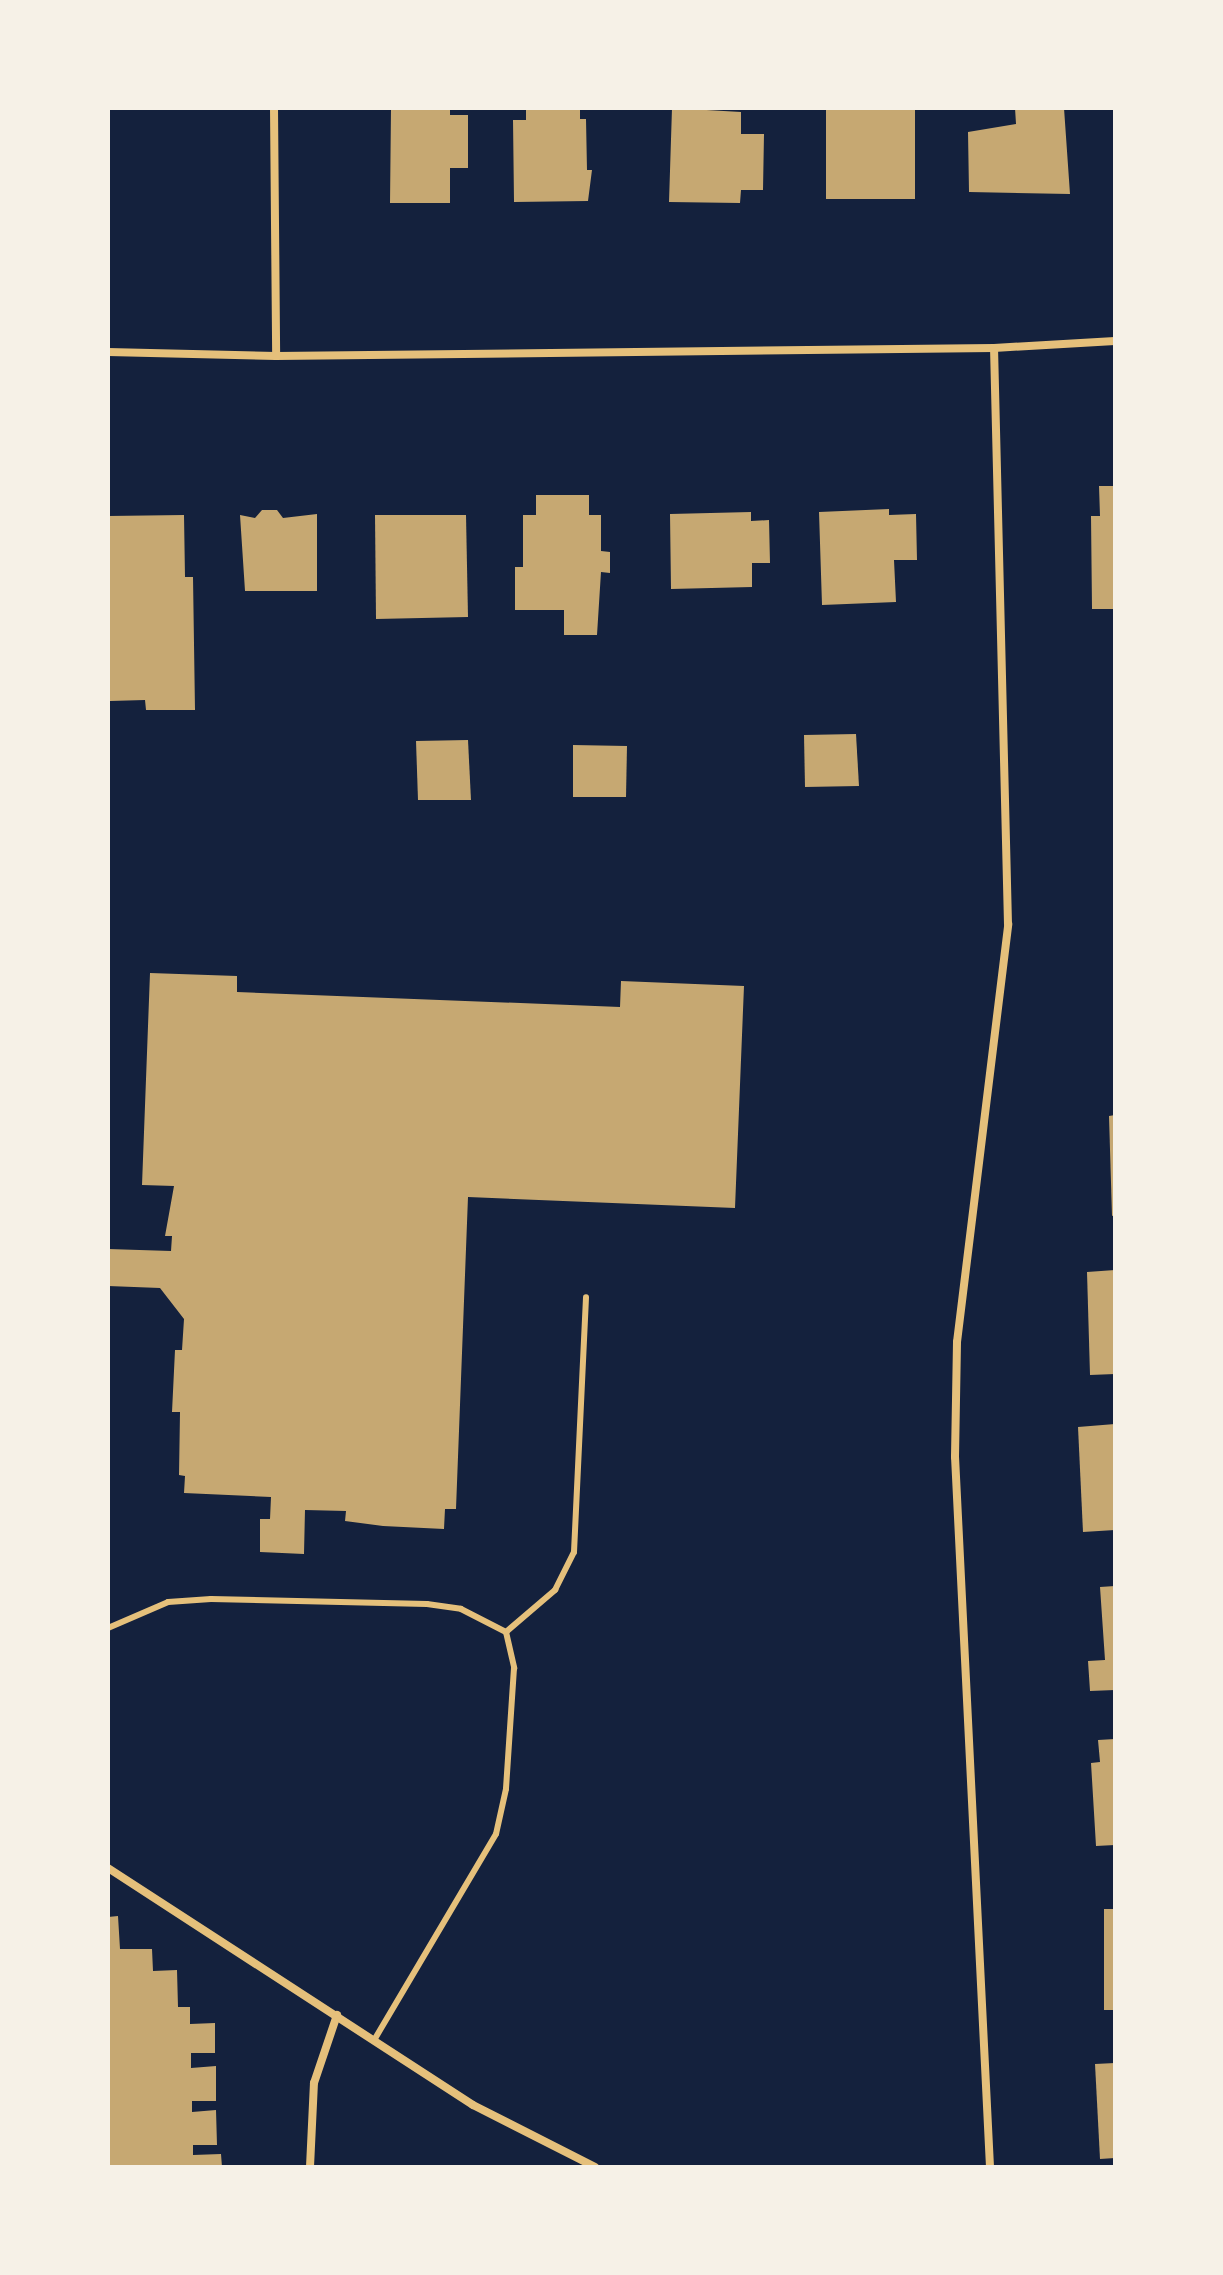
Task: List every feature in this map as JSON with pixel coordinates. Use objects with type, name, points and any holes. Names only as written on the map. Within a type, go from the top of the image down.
[{"type":"street","points":[[274,108],[276,356]]},
{"type":"street","points":[[108,352],[276,356],[994,348],[1115,341]]},
{"type":"street","points":[[990,2167],[955,1457],[957,1342],[1008,924],[994,348]]},
{"type":"street","points":[[108,1868],[526,2136],[595,2167]]},
{"type":"street","points":[[310,2167],[314,2083],[337,2015]]},
{"type":"lane","points":[[506,1632],[555,1590],[574,1552],[586,1297]]},
{"type":"lane","points":[[108,1628],[168,1602],[211,1599],[427,1604],[461,1609],[490,1619],[506,1632],[514,1668],[506,1789],[496,1834],[374,2040]]},
{"type":"building","points":[[391,108],[450,108],[450,115],[468,115],[468,168],[450,168],[450,203],[390,203]]},
{"type":"building","points":[[580,108],[580,119],[586,119],[587,170],[592,170],[588,201],[514,202],[513,120],[526,120],[526,109]]},
{"type":"building","points":[[672,108],[741,112],[741,134],[764,134],[763,190],[741,190],[740,203],[669,202]]},
{"type":"building","points":[[826,108],[915,108],[915,199],[826,199]]},
{"type":"building","points":[[1015,108],[1064,108],[1070,194],[969,192],[968,132],[1016,124]]},
{"type":"building","points":[[1099,486],[1115,486],[1115,609],[1092,609],[1091,516],[1100,516]]},
{"type":"building","points":[[536,495],[589,495],[589,515],[601,515],[601,551],[610,552],[610,573],[601,572],[597,635],[564,635],[564,610],[515,610],[515,567],[523,567],[523,515],[536,515]]},
{"type":"building","points":[[889,509],[889,515],[916,514],[917,560],[894,560],[896,602],[822,605],[819,512]]},
{"type":"building","points":[[262,510],[277,510],[283,518],[317,514],[317,591],[245,591],[240,515],[255,518]]},
{"type":"building","points":[[751,512],[751,521],[769,520],[770,563],[752,563],[752,587],[671,589],[670,514]]},
{"type":"building","points":[[184,515],[185,577],[193,577],[195,710],[146,710],[145,700],[110,701],[108,516]]},
{"type":"building","points":[[375,515],[466,515],[468,617],[376,619]]},
{"type":"building","points":[[856,734],[859,786],[805,787],[804,735]]},
{"type":"building","points":[[468,740],[471,800],[418,800],[416,741]]},
{"type":"building","points":[[573,745],[627,746],[626,797],[573,797]]},
{"type":"building","points":[[150,973],[237,976],[237,992],[620,1007],[621,981],[744,986],[735,1208],[468,1197],[456,1509],[445,1509],[444,1529],[345,1521],[346,1511],[305,1510],[304,1554],[260,1552],[260,1519],[270,1519],[271,1497],[184,1493],[185,1476],[179,1475],[180,1412],[172,1412],[175,1350],[182,1350],[184,1319],[160,1288],[108,1286],[108,1249],[171,1251],[172,1236],[165,1236],[174,1186],[142,1185]]},
{"type":"building","points":[[1115,1115],[1115,1215],[1112,1216],[1109,1116]]},
{"type":"building","points":[[1115,1270],[1115,1374],[1090,1375],[1087,1272]]},
{"type":"building","points":[[1115,1424],[1115,1530],[1083,1532],[1078,1427]]},
{"type":"building","points":[[1115,1586],[1115,1690],[1090,1691],[1088,1661],[1105,1660],[1100,1587]]},
{"type":"building","points":[[1115,1739],[1115,1845],[1096,1846],[1091,1763],[1100,1762],[1098,1740]]},
{"type":"building","points":[[1104,1909],[1115,1909],[1115,2010],[1104,2010]]},
{"type":"building","points":[[118,1916],[120,1949],[152,1949],[153,1971],[177,1970],[178,2007],[190,2007],[190,2024],[215,2023],[215,2053],[191,2053],[191,2068],[216,2066],[216,2101],[192,2101],[192,2112],[216,2110],[217,2145],[193,2145],[193,2155],[221,2154],[222,2167],[108,2167],[108,1917]]},
{"type":"building","points":[[1115,2063],[1115,2158],[1100,2159],[1095,2064]]}]
